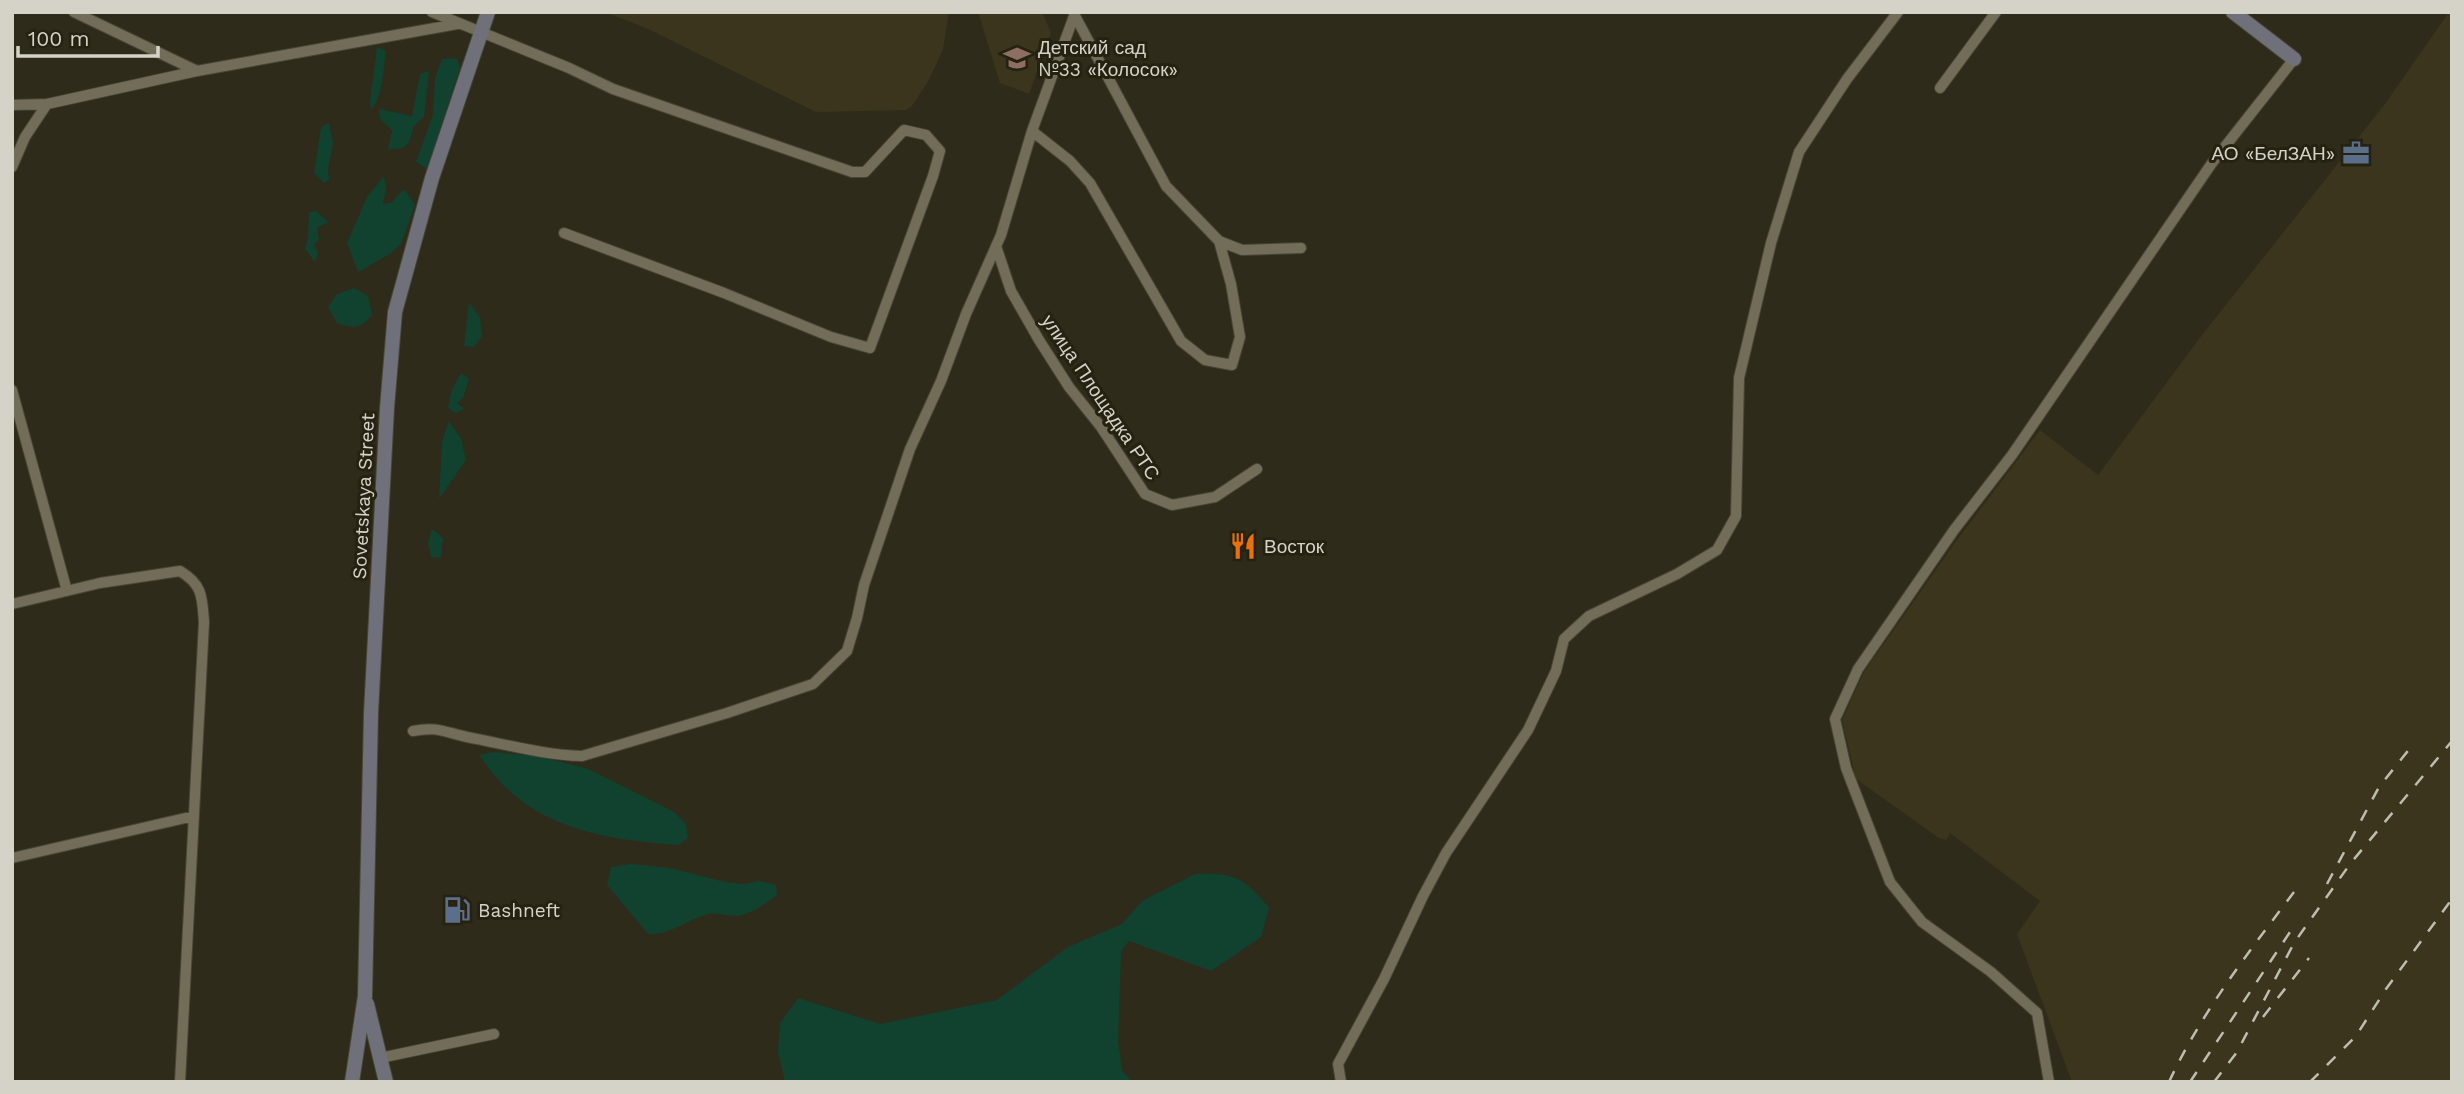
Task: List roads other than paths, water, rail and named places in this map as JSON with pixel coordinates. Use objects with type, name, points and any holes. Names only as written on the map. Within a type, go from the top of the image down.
[{"type":"main road","name":"Sovetskaya Street","points":[[352,1082],[365,996],[371,713],[387,408],[395,312],[432,178],[488,12]]},
{"type":"main road","points":[[2233,12],[2294,59]]},
{"type":"main road","name":"Sovetskaya Street","points":[[365,996],[386,1082]]},
{"type":"street","points":[[74,12],[197,71]]},
{"type":"street","points":[[432,12],[625,93],[852,172],[866,172],[904,130],[926,135],[940,150],[870,348],[831,337],[565,233]]},
{"type":"street","points":[[1341,1082],[1338,1065],[1384,979],[1423,896],[1446,853],[1528,730],[1556,671],[1564,639],[1589,616],[1677,574],[1717,550],[1736,516],[1739,379],[1770,243],[1799,152],[1847,79],[1898,12]]},
{"type":"street","points":[[1940,88],[1996,12]]},
{"type":"street","points":[[413,731],[431,727],[564,756],[582,756],[813,684],[847,651],[864,585],[910,450],[996,246],[1032,131],[1074,14]]},
{"type":"street","points":[[1074,14],[1166,186],[1219,241],[1242,250],[1301,248]]},
{"type":"street","points":[[12,104],[47,104],[197,71],[457,24]]},
{"type":"street","points":[[2049,1082],[2037,1013],[1991,972],[1922,922],[1889,882],[1846,768],[1835,719],[1858,669],[1954,530],[2012,455],[2212,163],[2294,59]]},
{"type":"street","points":[[12,167],[25,136],[47,104]]},
{"type":"street","points":[[1032,131],[1070,161],[1090,183],[1181,341],[1205,360],[1232,365],[1240,337],[1231,284],[1219,241]]},
{"type":"street","name":"улица Площадка РТС","points":[[996,246],[1011,291],[1039,340],[1145,494],[1172,505],[1215,497],[1256,469]]},
{"type":"street","points":[[12,390],[67,591]]},
{"type":"street","points":[[12,604],[180,570],[191,577],[201,592],[204,622],[180,1082]]},
{"type":"street","points":[[12,858],[194,816]]},
{"type":"street","points":[[380,1058],[494,1034]]},
{"type":"railway","points":[[2214,1082],[2237,1052],[2294,943],[2350,864],[2452,741]]},
{"type":"railway","points":[[2327,884],[2379,787],[2411,747]]},
{"type":"railway","points":[[2169,1082],[2210,1008],[2294,892]]},
{"type":"railway","points":[[2310,1082],[2356,1036],[2386,989],[2452,899]]},
{"type":"railway","points":[[2190,1082],[2290,932]]},
{"type":"railway","points":[[2263,1017],[2309,958]]},
{"type":"place","name":"Детский сад №33 «Колосок»","points":[[1017,58]]},
{"type":"place","name":"АО «БелЗАН»","points":[[2356,153]]},
{"type":"place","name":"Восток","points":[[1243,546]]},
{"type":"place","name":"Bashneft","points":[[457,910]]}]
